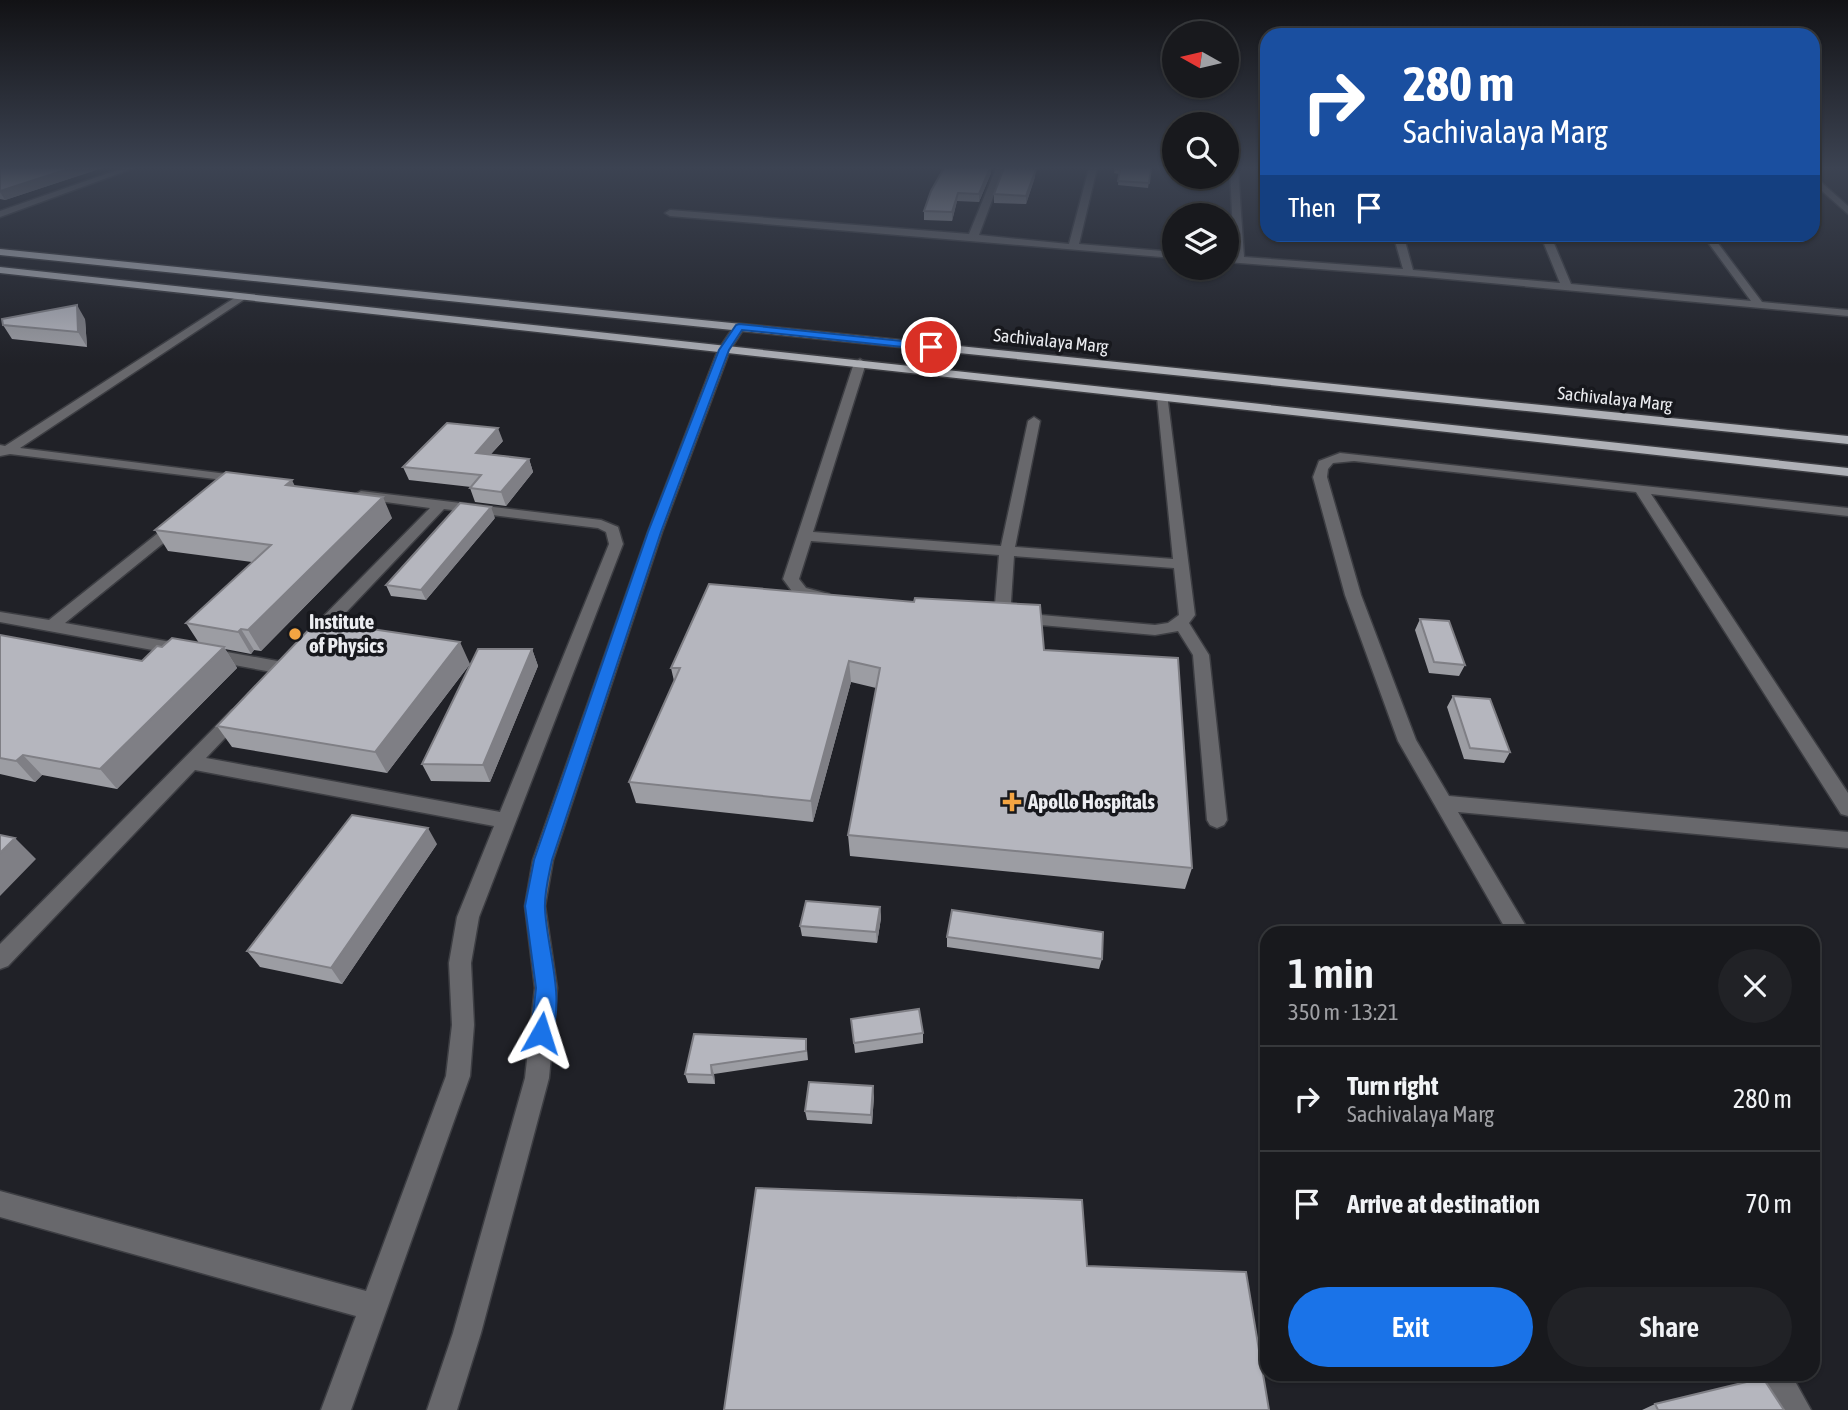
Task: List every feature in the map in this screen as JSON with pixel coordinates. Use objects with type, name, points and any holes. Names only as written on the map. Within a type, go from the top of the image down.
[{"type":"main road","name":"Sachivalaya Marg","points":[[0,252],[1848,440]]},
{"type":"main road","points":[[0,270],[1848,472]]},
{"type":"street","points":[[933,234],[1162,254]]},
{"type":"street","points":[[1073,247],[1076,234]]},
{"type":"street","points":[[1400,242],[1409,272]]},
{"type":"street","points":[[1548,242],[1567,287]]},
{"type":"street","points":[[1712,242],[1760,306]]},
{"type":"street","points":[[1239,260],[1409,272],[1848,313]]},
{"type":"street","points":[[2,451],[243,297]]},
{"type":"street","points":[[442,1410],[467,1333],[537,1078],[546,988],[535,906],[543,860],[655,532],[724,350],[739,327]]},
{"type":"street","points":[[841,600],[814,597],[800,591],[791,579],[860,363]]},
{"type":"street","points":[[1034,421],[995,616],[1170,629],[1181,624],[1187,615],[1179,564],[1163,397]]},
{"type":"street","points":[[2,451],[262,482]]},
{"type":"street","points":[[1515,926],[1407,741],[1353,595],[1320,477],[1320,468],[1332,457],[1361,457],[1848,512]]},
{"type":"street","points":[[213,496],[235,479]]},
{"type":"street","points":[[1641,489],[1848,808]]},
{"type":"street","points":[[336,1410],[458,1076],[463,1025],[460,963],[468,917],[616,544],[613,530],[601,524],[344,493]]},
{"type":"street","points":[[264,687],[440,505]]},
{"type":"street","points":[[52,626],[192,514]]},
{"type":"street","points":[[804,536],[1179,564]]},
{"type":"street","points":[[0,617],[292,658]]},
{"type":"street","points":[[1181,624],[1194,640],[1201,655],[1217,820]]},
{"type":"street","points":[[0,959],[246,705]]},
{"type":"street","points":[[191,762],[508,821]]},
{"type":"street","points":[[1445,803],[1845,844]]},
{"type":"street","points":[[0,1204],[374,1307]]},
{"type":"street","points":[[1779,1381],[1797,1410]]},
{"type":"building","points":[[77,305],[78,332],[3,325],[2,319]]},
{"type":"building","points":[[447,423],[498,428],[476,453],[529,459],[501,492],[470,488],[481,475],[403,467]]},
{"type":"building","points":[[226,472],[292,480],[286,485],[383,497],[248,630],[241,629],[238,632],[186,623],[271,545],[155,530]]},
{"type":"building","points":[[460,503],[491,507],[421,590],[386,585]]},
{"type":"building","points":[[709,584],[914,602],[915,598],[1040,605],[1044,650],[1178,658],[1192,868],[848,835],[880,668],[849,661],[811,801],[629,782],[680,668],[671,668]]},
{"type":"building","points":[[1420,619],[1449,621],[1465,665],[1434,662]]},
{"type":"building","points":[[317,621],[460,642],[375,752],[217,726]]},
{"type":"building","points":[[0,635],[142,661],[157,646],[162,647],[172,638],[224,647],[100,769],[23,755],[16,761],[0,758]]},
{"type":"building","points":[[478,649],[532,649],[483,765],[422,764]]},
{"type":"building","points":[[1453,696],[1490,699],[1510,752],[1470,748]]},
{"type":"building","points":[[352,815],[428,828],[331,968],[247,951]]},
{"type":"building","points":[[0,835],[15,838],[0,853]]},
{"type":"building","points":[[806,901],[880,907],[876,932],[800,926]]},
{"type":"building","points":[[952,910],[1103,932],[1102,959],[947,937]]},
{"type":"building","points":[[919,1009],[923,1033],[854,1043],[851,1019]]},
{"type":"building","points":[[694,1034],[806,1039],[806,1051],[711,1065],[712,1075],[685,1074]]},
{"type":"building","points":[[809,1082],[873,1086],[871,1115],[805,1111]]},
{"type":"building","points":[[756,1188],[1082,1200],[1087,1266],[1246,1272],[1260,1356],[1260,1381],[1264,1381],[1269,1410],[724,1410]]},
{"type":"building","points":[[1751,1381],[1765,1381],[1784,1410],[1658,1410],[1655,1404]]},
{"type":"place","name":"Institute of Physics","points":[[295,634]]},
{"type":"place","name":"Apollo Hospitals","points":[[1012,802]]},
{"type":"route","points":[[541,1033],[546,988],[535,906],[543,860],[655,532],[724,350],[739,327],[931,347]]}]
